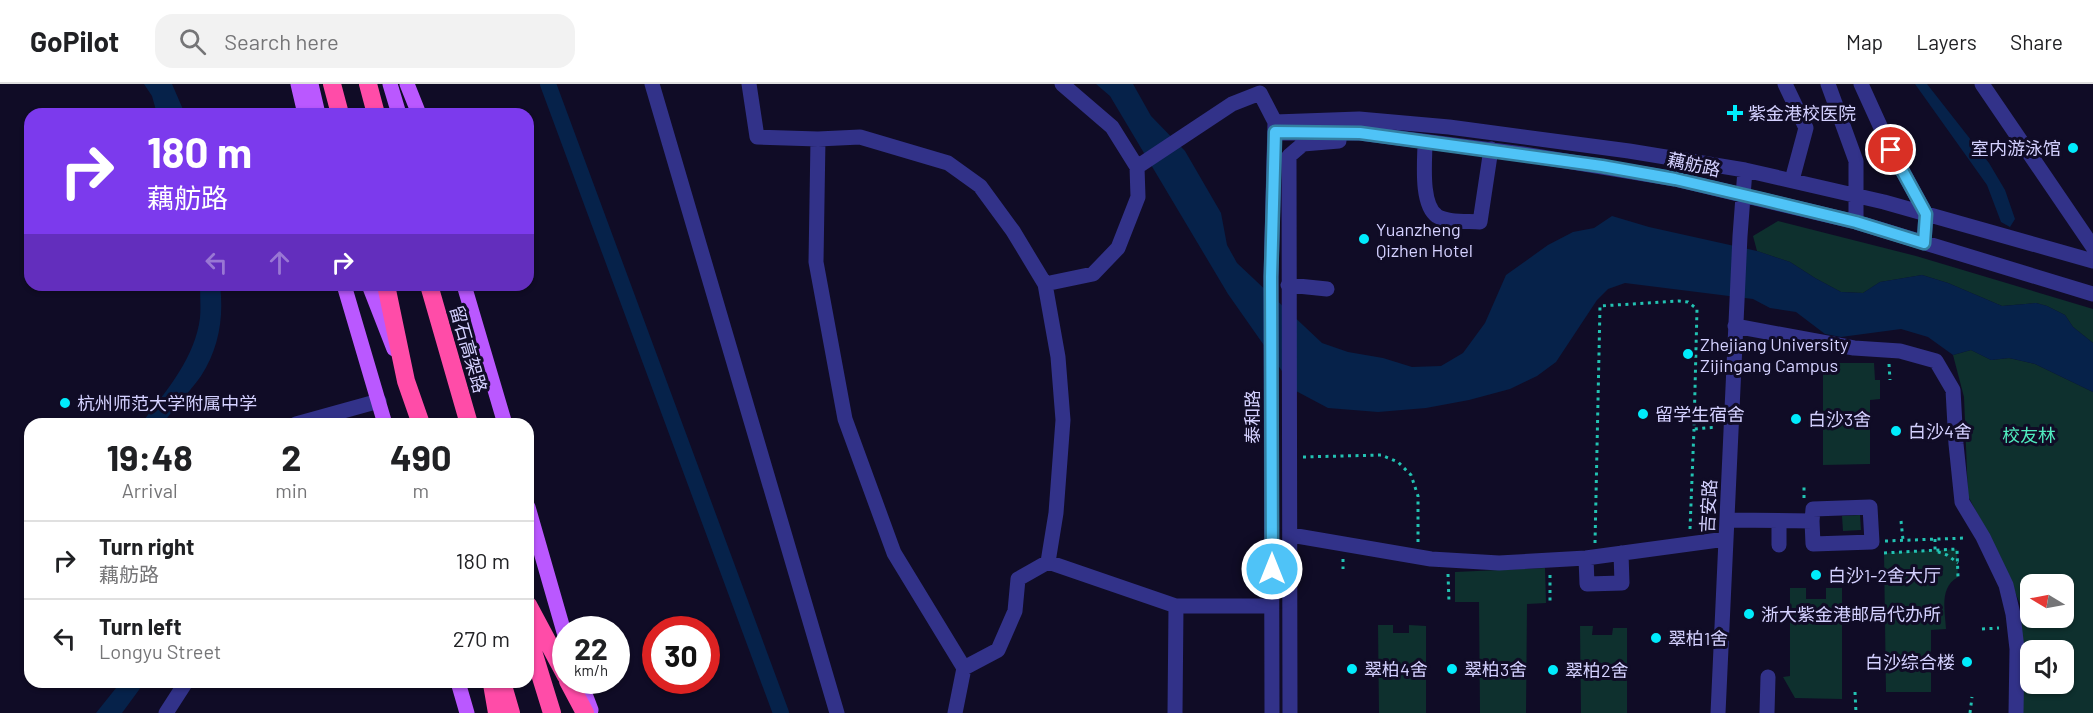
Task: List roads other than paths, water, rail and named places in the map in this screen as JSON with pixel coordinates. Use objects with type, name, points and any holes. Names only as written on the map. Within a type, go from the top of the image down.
[{"type":"highway","points":[[332,84],[338,108]]},
{"type":"highway","points":[[368,84],[374,108]]},
{"type":"highway","points":[[387,291],[406,381],[419,418]]},
{"type":"highway","name":"留石高架路","points":[[431,291],[467,418]]},
{"type":"highway","points":[[534,616],[552,650]]},
{"type":"highway","points":[[534,654],[552,713]]},
{"type":"highway","points":[[492,688],[497,713]]},
{"type":"highway","points":[[504,688],[511,713]]},
{"type":"highway","points":[[575,694],[585,713]]},
{"type":"main road","points":[[298,84],[304,108]]},
{"type":"main road","points":[[310,84],[316,108]]},
{"type":"main road","points":[[390,84],[397,108]]},
{"type":"main road","points":[[407,84],[417,108]]},
{"type":"main road","points":[[346,291],[384,418]]},
{"type":"main road","points":[[371,291],[406,381]]},
{"type":"main road","points":[[437,291],[444,335]]},
{"type":"main road","points":[[466,291],[503,418]]},
{"type":"main road","points":[[534,528],[559,616]]},
{"type":"main road","points":[[460,688],[466,713]]},
{"type":"main road","points":[[585,694],[592,713]]},
{"type":"street","points":[[652,84],[837,713]]},
{"type":"street","points":[[749,84],[757,137],[818,139],[860,137],[948,163],[980,186],[1013,231],[1045,284],[1058,357],[1063,420],[1056,513],[1048,562]]},
{"type":"street","points":[[1045,284],[1093,274],[1118,248],[1138,197],[1142,164],[1112,127],[1062,84]]},
{"type":"street","points":[[1785,84],[1806,128],[1792,180]]},
{"type":"street","points":[[1828,84],[1856,161],[1856,222]]},
{"type":"street","points":[[1861,84],[1891,150],[1926,214],[1924,243]]},
{"type":"street","points":[[1982,84],[2093,247]]},
{"type":"street","points":[[1142,164],[1232,104],[1260,93],[1275,127]]},
{"type":"street","name":"藕舫路","points":[[1275,127],[1359,119],[1449,127],[1629,151],[1745,170],[1856,195],[2093,261]]},
{"type":"street","name":"藕舫路","points":[[1275,127],[1393,137],[1665,177],[1856,222],[2093,294]]},
{"type":"street","name":"泰和路","points":[[1272,713],[1271,277],[1275,127]]},
{"type":"street","name":"泰和路","points":[[1290,713],[1289,156],[1303,144],[1393,137]]},
{"type":"street","points":[[818,139],[816,262],[845,419],[894,553],[964,669],[955,713]]},
{"type":"street","points":[[1425,142],[1427,203],[1437,216],[1456,221],[1480,222],[1491,150]]},
{"type":"street","name":"吉安路","points":[[1718,713],[1735,326],[1745,170]]},
{"type":"street","points":[[1288,291],[1328,289]]},
{"type":"street","points":[[1735,326],[1854,348],[1900,351],[1936,361],[1953,390],[1962,502],[1983,537],[2006,585],[2013,614],[2017,649],[2016,713]]},
{"type":"street","points":[[317,418],[379,400]]},
{"type":"street","points":[[1727,520],[1812,521]]},
{"type":"street","points":[[1779,521],[1779,545]]},
{"type":"street","points":[[1291,535],[1418,557],[1499,563],[1591,557],[1726,539]]},
{"type":"street","points":[[1591,557],[1587,584],[1622,583],[1621,553]]},
{"type":"street","points":[[964,669],[998,650],[1014,610],[1018,579],[1048,562],[1176,606],[1271,606]]},
{"type":"street","points":[[1176,606],[1176,713]]},
{"type":"street","points":[[1767,713],[1768,677]]},
{"type":"street","points":[[166,713],[182,688]]},
{"type":"water","points":[[144,84],[172,84],[182,108],[155,108],[152,96]]},
{"type":"water","points":[[1096,84],[1133,84],[1151,116],[1185,151],[1221,213],[1227,245],[1237,263],[1322,343],[1348,352],[1383,358],[1412,367],[1441,366],[1463,353],[1485,323],[1506,275],[1548,245],[1573,232],[1594,228],[1612,216],[1649,227],[1757,251],[1790,262],[1841,292],[1863,293],[1880,282],[1922,275],[1948,283],[2002,306],[2036,303],[2047,306],[2065,315],[2073,327],[2093,343],[2093,392],[2035,364],[2009,358],[1991,360],[1971,350],[1953,355],[1928,337],[1901,329],[1841,337],[1825,334],[1796,312],[1770,308],[1753,299],[1625,283],[1608,289],[1597,300],[1556,362],[1537,376],[1510,389],[1426,408],[1378,412],[1328,408],[1296,391],[1228,294],[1110,96]]},
{"type":"water","points":[[1915,84],[1927,84],[1989,163],[2005,190],[2015,219],[2010,227],[2001,222],[1987,185]]},
{"type":"water","points":[[200,291],[220,291],[219,332],[212,354],[201,376],[168,418],[146,418],[179,372],[193,346],[200,318]]},
{"type":"water","points":[[116,688],[140,688],[122,713],[96,713]]},
{"type":"waterway","points":[[548,84],[781,713]]},
{"type":"place","name":"紫金港校医院","points":[[1735,113]]},
{"type":"place","name":"室内游泳馆","points":[[2073,148]]},
{"type":"place","name":"Yuanzheng Qizhen Hotel","points":[[1364,239]]},
{"type":"place","name":"Zhejiang University Zijingang Campus","points":[[1688,354]]},
{"type":"place","name":"杭州师范大学附属中学","points":[[65,403]]},
{"type":"place","name":"留学生宿舍","points":[[1643,414]]},
{"type":"place","name":"白沙3舍","points":[[1796,419]]},
{"type":"place","name":"白沙4舍","points":[[1896,431]]},
{"type":"place","name":"白沙1-2舍大厅","points":[[1816,575]]},
{"type":"place","name":"浙大紫金港邮局代办所","points":[[1749,614]]},
{"type":"place","name":"翠柏1舍","points":[[1656,638]]},
{"type":"place","name":"白沙综合楼","points":[[1967,662]]},
{"type":"place","name":"翠柏4舍","points":[[1352,669]]},
{"type":"place","name":"翠柏3舍","points":[[1452,669]]},
{"type":"place","name":"翠柏2舍","points":[[1553,670]]},
{"type":"park label","name":"校友林","points":[[2029,435]]}]
